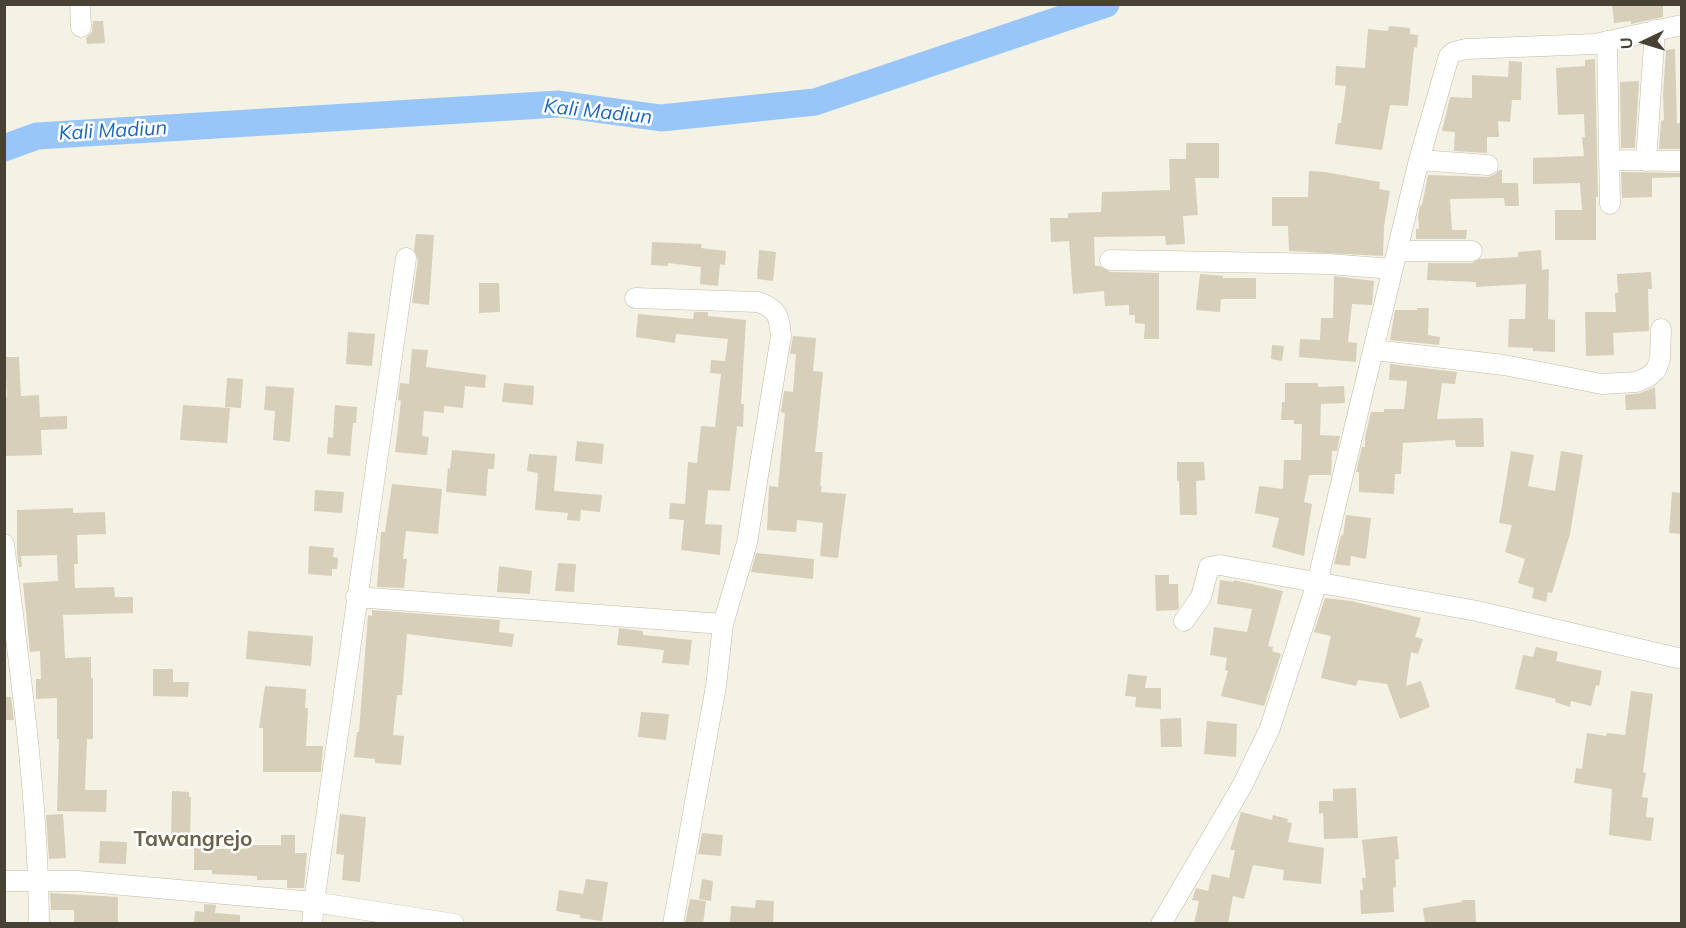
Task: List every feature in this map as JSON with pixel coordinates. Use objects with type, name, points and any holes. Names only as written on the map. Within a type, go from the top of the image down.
[{"type":"street","points":[[80,4],[81,27]]},
{"type":"street","points":[[1161,924],[1242,786],[1270,728],[1317,583],[1419,160],[1449,56],[1466,49],[1595,44],[1682,25]]},
{"type":"street","points":[[1647,161],[1655,30]]},
{"type":"street","points":[[1607,41],[1610,204]]},
{"type":"street","points":[[1419,160],[1488,165]]},
{"type":"street","points":[[1609,160],[1682,161]]},
{"type":"street","points":[[1110,260],[1329,264],[1395,260],[1472,251]]},
{"type":"street","points":[[312,924],[356,597],[406,258]]},
{"type":"street","points":[[635,298],[758,302],[769,306],[776,312],[781,336],[747,543],[723,624],[716,686],[674,924]]},
{"type":"street","points":[[1374,350],[1504,365],[1602,384],[1636,382],[1656,369],[1660,359],[1661,329]]},
{"type":"street","points":[[4,544],[28,734],[39,879],[39,924]]},
{"type":"street","points":[[1185,621],[1201,597],[1206,573],[1213,565],[1220,565],[1477,611],[1682,659]]},
{"type":"street","points":[[356,597],[723,624]]},
{"type":"street","points":[[4,881],[39,879],[158,887],[314,902],[454,924]]},
{"type":"building","points":[[1612,4],[1663,4],[1663,17],[1631,24],[1631,21],[1614,23]]},
{"type":"building","points":[[93,21],[103,21],[105,43],[87,44],[86,38],[92,32]]},
{"type":"building","points":[[1389,26],[1410,28],[1410,34],[1418,35],[1417,48],[1414,47],[1408,106],[1390,105],[1382,150],[1335,144],[1338,123],[1341,123],[1346,86],[1335,85],[1336,66],[1365,68],[1368,29],[1388,31]]},
{"type":"building","points":[[1675,49],[1677,123],[1681,123],[1682,149],[1659,149],[1661,121],[1664,120],[1666,50]]},
{"type":"building","points":[[1595,59],[1598,197],[1596,197],[1596,240],[1555,240],[1555,210],[1582,210],[1580,183],[1533,184],[1533,158],[1584,156],[1582,137],[1585,137],[1584,114],[1558,115],[1556,68],[1585,66],[1585,60]]},
{"type":"building","points":[[1509,61],[1522,62],[1521,100],[1512,100],[1510,122],[1498,121],[1499,137],[1487,137],[1487,153],[1454,151],[1455,132],[1442,131],[1450,97],[1472,98],[1472,75],[1508,77]]},
{"type":"building","points":[[1639,81],[1635,148],[1621,148],[1620,82]]},
{"type":"building","points":[[1186,143],[1219,143],[1219,178],[1195,178],[1198,215],[1183,216],[1185,244],[1166,245],[1165,236],[1094,237],[1095,266],[1100,266],[1110,272],[1159,273],[1159,339],[1144,339],[1145,324],[1135,323],[1135,315],[1129,315],[1129,305],[1105,306],[1104,291],[1073,294],[1069,241],[1051,242],[1050,218],[1068,218],[1068,213],[1101,212],[1102,192],[1170,190],[1169,159],[1186,159]]},
{"type":"building","points":[[1502,170],[1502,183],[1518,183],[1519,206],[1505,206],[1504,198],[1450,199],[1452,230],[1467,230],[1466,239],[1416,239],[1416,229],[1419,229],[1418,216],[1428,175],[1488,177]]},
{"type":"building","points":[[1309,171],[1380,182],[1379,189],[1390,191],[1384,226],[1383,256],[1289,251],[1288,226],[1272,226],[1272,197],[1308,197]]},
{"type":"building","points":[[1621,172],[1682,173],[1682,177],[1652,178],[1652,197],[1622,198]]},
{"type":"building","points":[[416,234],[434,235],[429,305],[412,303],[418,260],[414,250]]},
{"type":"building","points":[[652,242],[702,244],[701,248],[726,251],[725,265],[720,264],[718,286],[700,284],[701,267],[668,263],[668,266],[651,265]]},
{"type":"building","points":[[759,250],[776,252],[773,281],[757,279]]},
{"type":"building","points":[[1541,250],[1542,270],[1549,269],[1548,319],[1555,320],[1555,352],[1508,347],[1509,319],[1525,319],[1526,284],[1476,287],[1476,282],[1427,280],[1428,263],[1472,263],[1480,259],[1518,257],[1518,252]]},
{"type":"building","points":[[1651,272],[1652,289],[1648,289],[1649,331],[1613,333],[1614,355],[1586,356],[1585,312],[1616,312],[1617,274]]},
{"type":"building","points":[[1200,274],[1223,276],[1223,278],[1256,278],[1256,299],[1221,299],[1220,312],[1196,310]]},
{"type":"building","points":[[1334,276],[1374,281],[1372,305],[1352,304],[1348,342],[1357,343],[1356,362],[1299,357],[1300,339],[1320,340],[1321,318],[1333,318]]},
{"type":"building","points":[[479,283],[499,283],[500,312],[479,313]]},
{"type":"building","points":[[1417,308],[1429,308],[1428,335],[1440,337],[1439,345],[1390,340],[1395,310],[1417,310]]},
{"type":"building","points":[[694,312],[708,312],[708,316],[746,320],[741,404],[744,404],[743,427],[737,426],[730,491],[708,490],[705,524],[722,525],[720,555],[681,550],[684,520],[669,519],[670,503],[685,504],[688,462],[697,463],[701,426],[715,427],[721,374],[710,373],[711,360],[725,361],[728,339],[676,334],[675,343],[636,337],[638,314],[693,319]]},
{"type":"building","points":[[348,332],[375,334],[372,366],[346,364]]},
{"type":"building","points":[[793,336],[816,338],[813,371],[823,372],[815,452],[823,452],[821,492],[846,494],[838,558],[820,556],[823,523],[797,520],[796,532],[767,530],[769,486],[778,487],[785,413],[781,412],[784,391],[793,392],[796,354],[790,354]]},
{"type":"building","points":[[1272,345],[1284,346],[1282,361],[1271,359]]},
{"type":"building","points":[[412,349],[428,350],[426,367],[486,375],[485,388],[465,386],[463,408],[444,406],[444,413],[424,411],[422,436],[429,437],[427,455],[395,452],[401,401],[398,400],[400,383],[409,384]]},
{"type":"building","points":[[5,357],[19,357],[21,396],[39,395],[40,417],[67,416],[67,429],[41,430],[42,455],[4,456],[4,397],[7,397]]},
{"type":"building","points":[[1390,364],[1457,372],[1455,384],[1442,383],[1437,419],[1483,418],[1484,447],[1456,447],[1455,440],[1403,443],[1401,474],[1395,474],[1394,494],[1359,492],[1359,472],[1356,472],[1362,447],[1365,447],[1371,412],[1384,412],[1384,409],[1404,409],[1407,381],[1389,380]]},
{"type":"building","points":[[227,378],[243,379],[241,408],[225,407]]},
{"type":"building","points":[[504,383],[534,386],[533,405],[502,402]]},
{"type":"building","points":[[1285,383],[1318,383],[1318,387],[1344,386],[1345,403],[1321,404],[1320,435],[1340,436],[1337,451],[1332,451],[1331,475],[1309,475],[1304,502],[1312,504],[1304,556],[1272,547],[1279,518],[1255,513],[1259,486],[1283,489],[1284,460],[1301,460],[1302,424],[1294,424],[1294,420],[1281,420],[1282,402],[1285,402]]},
{"type":"building","points":[[266,386],[294,388],[290,442],[273,440],[275,411],[264,410]]},
{"type":"building","points":[[1655,387],[1656,409],[1626,410],[1625,395],[1640,393]]},
{"type":"building","points":[[183,405],[230,408],[227,443],[180,440]]},
{"type":"building","points":[[335,405],[357,407],[350,456],[327,454],[328,437],[333,438]]},
{"type":"building","points":[[577,441],[604,444],[602,464],[575,461]]},
{"type":"building","points":[[452,450],[495,454],[494,469],[488,469],[486,496],[446,492]]},
{"type":"building","points":[[1511,451],[1534,455],[1528,486],[1555,491],[1561,451],[1583,455],[1570,534],[1552,593],[1548,592],[1546,602],[1532,598],[1534,588],[1518,583],[1525,559],[1505,552],[1512,525],[1499,523]]},
{"type":"building","points":[[529,454],[557,456],[554,491],[602,495],[600,512],[581,510],[580,521],[567,520],[568,513],[535,510],[538,473],[527,471]]},
{"type":"building","points":[[1177,462],[1204,462],[1205,480],[1196,481],[1197,515],[1180,515]]},
{"type":"building","points":[[392,484],[442,489],[438,534],[406,531],[403,559],[407,559],[404,588],[377,587],[381,532],[385,532]]},
{"type":"building","points":[[315,490],[344,492],[342,513],[314,511]]},
{"type":"building","points":[[1672,492],[1682,493],[1682,534],[1669,533]]},
{"type":"building","points":[[73,508],[73,513],[105,512],[106,534],[77,535],[78,564],[74,564],[75,588],[114,587],[115,597],[133,597],[133,613],[63,615],[65,658],[91,657],[93,739],[87,739],[85,790],[107,790],[106,812],[57,811],[59,739],[57,739],[57,698],[36,699],[36,679],[41,679],[40,651],[30,652],[23,583],[58,581],[57,555],[21,556],[22,567],[19,567],[17,554],[17,510]]},
{"type":"building","points":[[1346,515],[1371,518],[1366,559],[1351,556],[1350,566],[1334,564],[1341,535],[1343,536]]},
{"type":"building","points":[[309,546],[334,548],[333,557],[338,558],[337,569],[332,569],[332,576],[308,574]]},
{"type":"building","points":[[756,553],[814,559],[813,579],[751,572]]},
{"type":"building","points":[[558,563],[576,564],[574,592],[555,591]]},
{"type":"building","points":[[499,566],[532,571],[530,594],[497,592]]},
{"type":"building","points":[[1155,575],[1169,575],[1169,584],[1178,584],[1179,608],[1177,610],[1156,611]]},
{"type":"building","points":[[1220,580],[1234,582],[1234,580],[1283,591],[1268,646],[1273,647],[1272,651],[1281,654],[1264,706],[1221,696],[1228,671],[1225,670],[1227,658],[1210,655],[1214,627],[1247,632],[1252,609],[1217,604]]},
{"type":"building","points":[[1325,598],[1351,601],[1421,618],[1415,637],[1423,639],[1418,654],[1411,652],[1406,686],[1421,681],[1430,707],[1400,719],[1387,684],[1358,680],[1356,686],[1321,678],[1331,636],[1314,632]]},
{"type":"building","points":[[372,610],[500,620],[499,632],[514,634],[512,647],[407,634],[402,695],[397,695],[393,735],[404,736],[401,765],[375,763],[375,759],[354,757],[357,732],[359,732],[368,615],[372,616]]},
{"type":"building","points":[[619,628],[643,631],[643,635],[692,640],[689,665],[662,663],[664,650],[617,645]]},
{"type":"building","points":[[248,631],[313,636],[311,666],[246,659]]},
{"type":"building","points":[[1536,647],[1558,652],[1556,661],[1602,671],[1591,706],[1571,701],[1570,707],[1555,702],[1556,699],[1515,689],[1523,655],[1533,657]]},
{"type":"building","points":[[153,669],[173,669],[173,682],[189,682],[188,697],[153,696]]},
{"type":"building","points":[[1128,674],[1147,676],[1145,688],[1161,688],[1161,709],[1135,707],[1136,697],[1125,696]]},
{"type":"building","points":[[265,686],[306,689],[305,708],[308,708],[306,746],[323,746],[321,772],[263,772],[263,728],[259,728]]},
{"type":"building","points":[[1631,691],[1653,694],[1642,797],[1648,798],[1646,817],[1654,818],[1651,841],[1609,835],[1612,789],[1574,783],[1576,768],[1582,769],[1587,733],[1606,736],[1607,733],[1625,735]]},
{"type":"building","points":[[4,697],[11,697],[14,720],[4,720]]},
{"type":"building","points":[[641,712],[669,714],[666,740],[638,737]]},
{"type":"building","points":[[1181,718],[1182,747],[1161,747],[1160,719]]},
{"type":"building","points":[[1207,721],[1237,724],[1236,757],[1204,754]]},
{"type":"building","points":[[1356,788],[1358,838],[1324,839],[1323,813],[1319,814],[1319,801],[1333,801],[1333,789]]},
{"type":"building","points":[[172,791],[189,792],[189,797],[191,797],[190,841],[171,840]]},
{"type":"building","points":[[1241,812],[1272,820],[1273,815],[1288,819],[1287,822],[1292,823],[1288,842],[1324,848],[1321,884],[1283,880],[1284,870],[1253,865],[1244,899],[1233,896],[1228,924],[1194,924],[1199,901],[1192,900],[1196,888],[1208,891],[1212,874],[1229,878],[1235,850],[1230,850]]},
{"type":"building","points":[[63,814],[66,858],[49,859],[46,815]]},
{"type":"building","points":[[340,814],[366,817],[360,882],[342,880],[344,855],[336,854]]},
{"type":"building","points":[[702,833],[723,835],[721,856],[698,854]]},
{"type":"building","points":[[194,835],[211,835],[211,849],[244,849],[244,845],[281,845],[281,835],[295,835],[295,853],[307,853],[304,888],[287,888],[287,880],[257,880],[257,876],[212,874],[212,870],[194,870]]},
{"type":"building","points":[[1397,836],[1399,859],[1395,860],[1394,912],[1361,914],[1360,890],[1363,890],[1362,878],[1366,878],[1362,840]]},
{"type":"building","points":[[100,841],[127,842],[126,864],[99,863]]},
{"type":"building","points":[[586,879],[608,882],[602,921],[556,911],[559,890],[583,894]]},
{"type":"building","points":[[702,879],[713,881],[711,901],[699,899]]},
{"type":"building","points":[[50,893],[118,897],[118,924],[74,924],[74,910],[51,910]]},
{"type":"building","points":[[690,899],[706,901],[703,924],[685,924]]},
{"type":"building","points":[[756,900],[774,901],[773,924],[730,924],[731,906],[755,908]]},
{"type":"building","points":[[1462,900],[1475,900],[1476,924],[1425,924],[1423,908],[1462,902]]},
{"type":"building","points":[[204,904],[216,905],[215,913],[240,915],[240,924],[194,924],[195,911],[204,912]]},
{"type":"waterway","name":"Kali Madiun","points":[[4,148],[37,136],[559,104],[661,118],[815,102],[1106,4]]},
{"type":"district","name":"Tawangrejo","points":[[193,840]]}]
